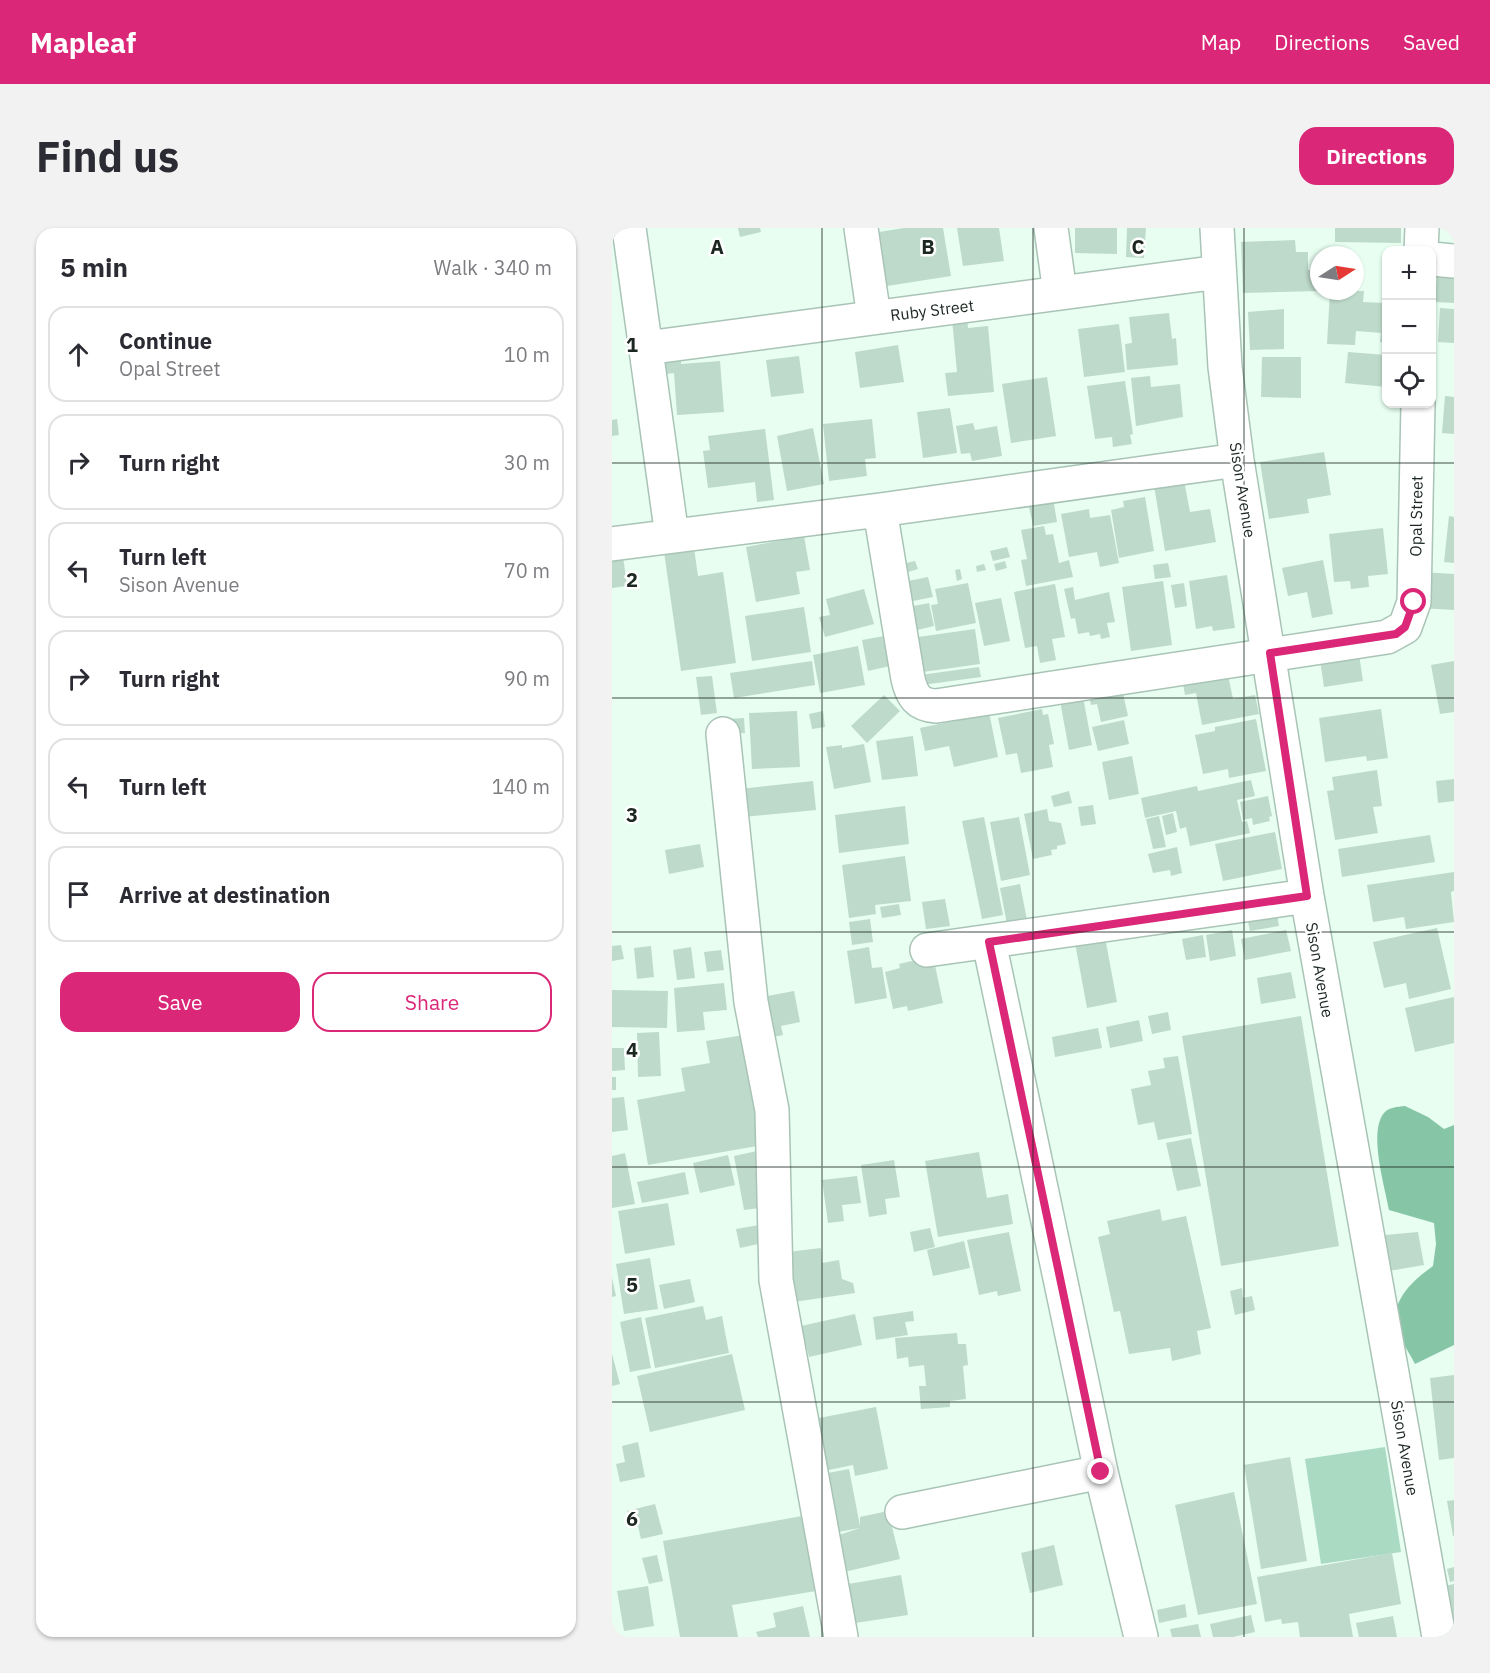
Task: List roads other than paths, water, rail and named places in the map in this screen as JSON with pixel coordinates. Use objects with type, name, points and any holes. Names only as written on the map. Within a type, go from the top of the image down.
[{"type":"street","points":[[629,228],[672,536]]},
{"type":"street","points":[[861,228],[873,318]]},
{"type":"street","points":[[1051,228],[1060,293]]},
{"type":"street","name":"Sison Avenue","points":[[1217,228],[1226,367],[1237,460],[1270,653],[1307,896],[1438,1637]]},
{"type":"street","points":[[1421,246],[1422,228]]},
{"type":"street","points":[[1436,259],[1454,261]]},
{"type":"street","name":"Ruby Street","points":[[646,348],[1219,272]]},
{"type":"street","name":"Opal Street","points":[[1270,653],[1387,637],[1405,627],[1414,602],[1418,408]]},
{"type":"street","points":[[612,544],[880,510],[1237,460]]},
{"type":"street","points":[[880,510],[908,679],[916,700],[924,705],[936,706],[1270,653]]},
{"type":"street","points":[[723,734],[751,1002],[772,1110],[776,1280],[841,1637]]},
{"type":"street","points":[[927,950],[1307,896]]},
{"type":"street","points":[[989,942],[1101,1472],[1140,1637]]},
{"type":"street","points":[[902,1512],[1101,1472]]}]
